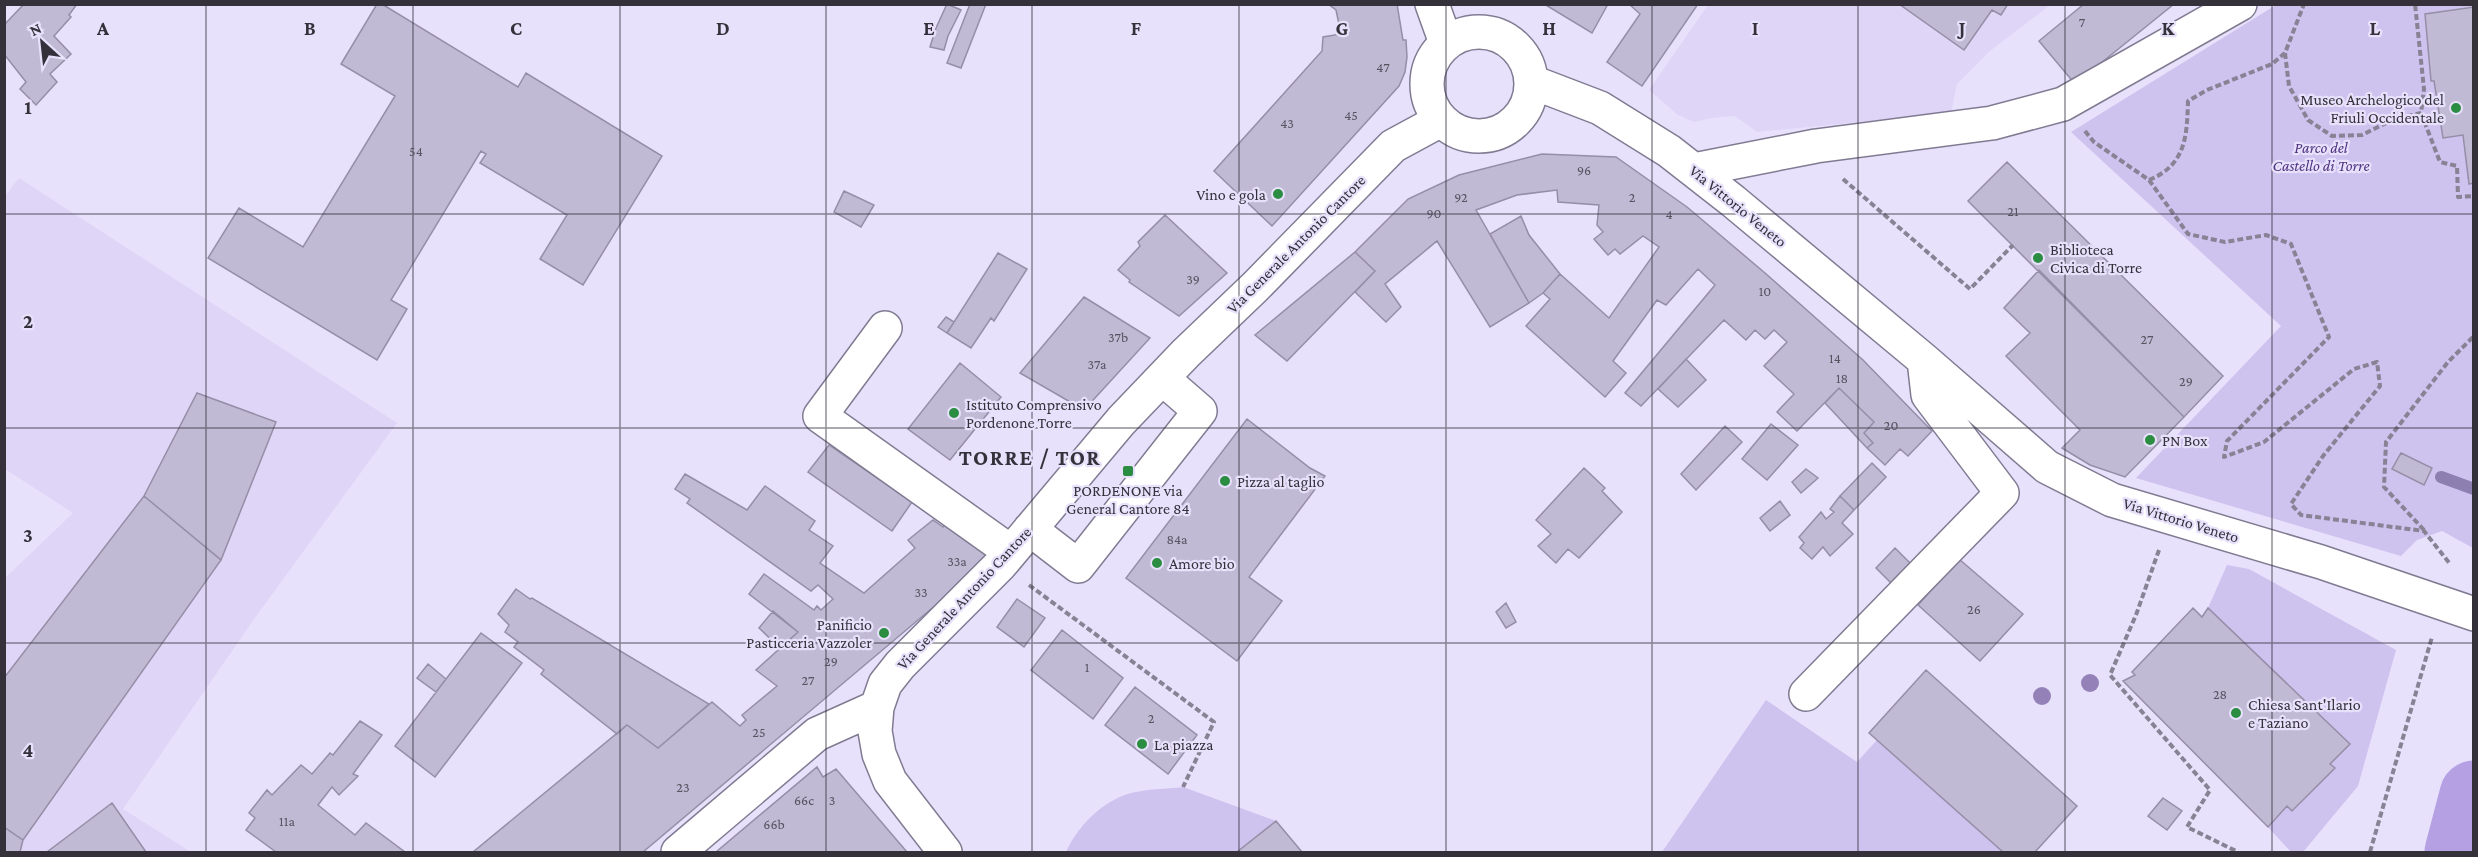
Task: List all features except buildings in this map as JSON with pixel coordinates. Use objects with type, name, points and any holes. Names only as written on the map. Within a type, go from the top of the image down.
[{"type":"street","points":[[1432,4],[1446,43]]},
{"type":"street","points":[[1694,170],[1816,146],[1992,123],[2063,104],[2240,4]]},
{"type":"street","points":[[1482,31],[1501,35],[1517,47],[1528,63],[1532,81],[1528,103],[1517,121],[1500,132],[1479,136],[1459,133],[1441,120],[1429,102],[1426,80],[1432,60],[1446,43],[1463,33],[1482,31]]},
{"type":"street","name":"Via Vittorio Veneto","points":[[1532,81],[1600,108],[1669,151],[1924,360],[2047,467],[2112,500],[2321,562],[2457,607]]},
{"type":"street","name":"Via Generale Antonio Cantore","points":[[877,707],[885,684],[900,665],[1014,548],[1121,421],[1162,378],[1393,146],[1441,120]]},
{"type":"street","points":[[885,328],[820,416],[1014,548],[1078,567],[1200,411],[1162,378]]},
{"type":"street","points":[[1806,694],[2002,493],[1928,395],[1924,360]]},
{"type":"street","points":[[678,852],[817,734],[877,707],[875,731],[879,753],[890,781],[945,852]]},
{"type":"path","points":[[2304,4],[2285,53],[2289,86],[2308,120],[2332,136],[2362,135],[2394,119],[2421,113]]},
{"type":"path","points":[[2415,4],[2424,89],[2421,113],[2440,162],[2457,166],[2458,197],[2474,196]]},
{"type":"path","points":[[2149,180],[2164,174],[2183,149],[2188,101],[2207,90],[2272,64],[2285,53]]},
{"type":"path","points":[[2063,104],[2094,142],[2149,180],[2188,234],[2225,242],[2266,235],[2291,244],[2329,337],[2227,441],[2224,457],[2264,442],[2354,369],[2377,362],[2380,386],[2323,456],[2291,504],[2301,515],[2424,531]]},
{"type":"path","points":[[1816,146],[1844,180],[1970,289],[2013,245]]},
{"type":"path","points":[[2450,564],[2384,486],[2386,442],[2448,362],[2474,336]]},
{"type":"path","points":[[2161,544],[2136,615],[2110,675],[2210,790],[2187,827],[2238,852]]},
{"type":"path","points":[[1014,548],[1214,722],[1183,787]]},
{"type":"path","points":[[2370,852],[2413,710],[2457,607]]},
{"type":"shaded area","points":[[1708,5],[2050,5],[1990,51],[1957,84],[1951,113],[1757,132],[1735,116],[1694,122],[1678,115],[1649,90]]},
{"type":"shaded area","points":[[19,178],[397,423],[252,622],[123,809],[191,852],[5,852],[5,578],[73,513],[5,469],[5,196]]},
{"type":"green space","name":"Parco del Castello di Torre","points":[[2276,5],[2473,5],[2473,548],[2442,531],[2417,540],[2401,556],[2136,478],[2281,326],[2071,132]]},
{"type":"green space","points":[[2227,565],[2249,569],[2396,650],[2358,786],[2303,852],[2291,852],[2268,827],[2287,806],[2293,811],[2335,768],[2330,764],[2350,744],[2208,608]]},
{"type":"green space","points":[[1766,700],[1857,762],[1877,740],[2004,852],[1662,852]]},
{"type":"green space","points":[[1183,787],[1276,821],[1237,852],[1066,852],[1084,824],[1110,802],[1131,793]]},
{"type":"waterway","points":[[2441,477],[2474,489]]},
{"type":"waterway","points":[[2459,852],[2474,795]]},
{"type":"place","name":"Museo Archelogico del Friuli Occidentale","points":[[2456,108]]},
{"type":"place","name":"Vino e gola","points":[[1278,194]]},
{"type":"place","name":"Biblioteca Civica di Torre","points":[[2038,258]]},
{"type":"place","name":"Istituto Comprensivo Pordenone Torre","points":[[954,413]]},
{"type":"place","name":"PN Box","points":[[2150,440]]},
{"type":"place","name":"PORDENONE via General Cantore 84","points":[[1128,471]]},
{"type":"place","name":"Pizza al taglio","points":[[1225,481]]},
{"type":"place","name":"Amore bio","points":[[1157,563]]},
{"type":"place","name":"Panificio Pasticceria Vazzoler","points":[[884,633]]},
{"type":"place","name":"Chiesa Sant'Ilario e Taziano","points":[[2236,713]]},
{"type":"place","name":"La piazza","points":[[1142,744]]},
{"type":"district","name":"TORRE / TOR","points":[[1030,457]]}]
